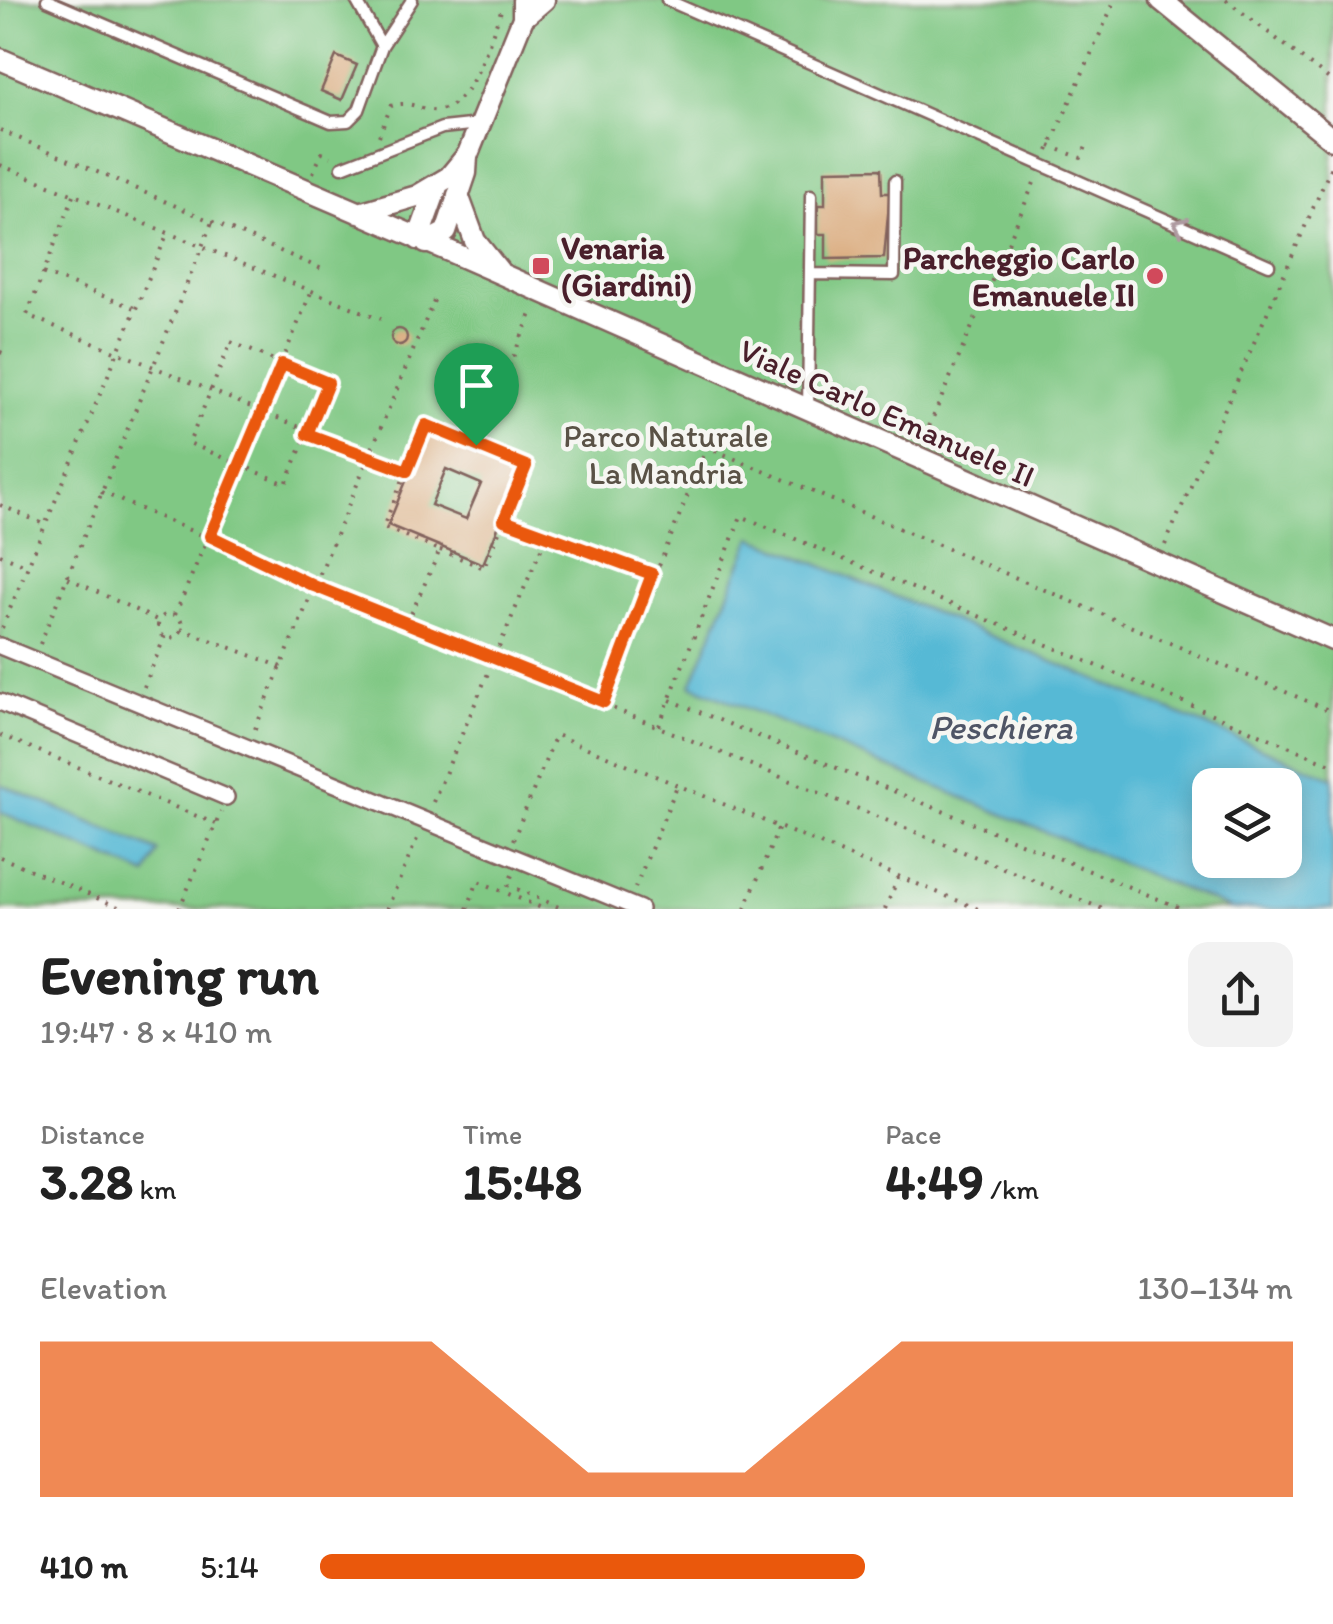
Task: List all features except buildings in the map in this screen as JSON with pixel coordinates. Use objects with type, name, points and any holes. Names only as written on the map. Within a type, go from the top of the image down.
[{"type":"street","points":[[422,240],[446,232],[468,154],[523,9],[544,0]]},
{"type":"street","points":[[1162,0],[1333,140]]},
{"type":"street","name":"Viale Carlo Emanuele II","points":[[0,59],[500,273],[808,412],[1333,640]]},
{"type":"street","points":[[359,213],[417,196],[438,184],[468,154]]},
{"type":"street","points":[[422,240],[438,184]]},
{"type":"street","points":[[458,194],[475,241],[500,273]]},
{"type":"street","points":[[0,646],[248,744],[634,907]]},
{"type":"street","points":[[0,702],[226,796]]},
{"type":"lane","points":[[47,0],[330,122],[348,122],[359,110],[382,46],[412,0]]},
{"type":"lane","points":[[356,0],[382,46]]},
{"type":"lane","points":[[667,0],[1269,265]]},
{"type":"lane","points":[[341,164],[442,128],[480,124]]},
{"type":"lane","points":[[810,274],[894,275],[895,181]]},
{"type":"lane","points":[[808,412],[811,195]]},
{"type":"path","points":[[373,150],[391,106],[406,101],[435,111],[455,105],[468,87],[502,0]]},
{"type":"path","points":[[916,459],[1114,0]]},
{"type":"path","points":[[1226,0],[1333,82]]},
{"type":"path","points":[[0,130],[324,270]]},
{"type":"path","points":[[1050,146],[1081,158],[1088,142]]},
{"type":"path","points":[[305,190],[322,153],[341,164]]},
{"type":"path","points":[[1156,564],[1333,163]]},
{"type":"path","points":[[0,165],[381,319]]},
{"type":"path","points":[[74,195],[27,315],[307,434],[407,471]]},
{"type":"path","points":[[34,658],[212,222]]},
{"type":"path","points":[[0,633],[168,232]]},
{"type":"path","points":[[43,272],[137,309]]},
{"type":"path","points":[[282,668],[181,628],[176,615],[312,290]]},
{"type":"path","points":[[476,445],[541,291]]},
{"type":"path","points":[[248,744],[435,298]]},
{"type":"path","points":[[231,342],[328,383],[286,484],[189,444],[210,393],[231,342]]},
{"type":"path","points":[[0,352],[9,355]]},
{"type":"path","points":[[426,425],[476,445],[526,466],[484,568],[384,527],[426,425]]},
{"type":"path","points":[[604,702],[652,574],[708,448],[1333,712]]},
{"type":"path","points":[[101,492],[210,536],[314,586],[1099,908]]},
{"type":"path","points":[[0,506],[46,525]]},
{"type":"path","points":[[659,726],[741,516],[1333,765]]},
{"type":"path","points":[[504,520],[652,574]]},
{"type":"path","points":[[387,909],[547,535]]},
{"type":"path","points":[[407,624],[440,550]]},
{"type":"path","points":[[0,554],[28,566]]},
{"type":"path","points":[[68,578],[159,620]]},
{"type":"path","points":[[165,636],[158,628],[159,620],[164,615],[176,615]]},
{"type":"path","points":[[165,636],[177,635],[181,628]]},
{"type":"path","points":[[138,701],[165,636]]},
{"type":"path","points":[[670,700],[1182,909]]},
{"type":"path","points":[[0,734],[216,824]]},
{"type":"path","points":[[508,854],[556,735],[978,909]]},
{"type":"path","points":[[634,907],[676,786]]},
{"type":"path","points":[[180,909],[226,796]]},
{"type":"path","points":[[745,909],[779,826]]},
{"type":"path","points":[[0,857],[122,909]]},
{"type":"path","points":[[885,909],[898,876]]},
{"type":"path","points":[[468,909],[478,881],[544,909]]},
{"type":"path","points":[[508,885],[563,909]]},
{"type":"green space","name":"Parco Naturale La Mandria","points":[[0,0],[1333,0],[1333,909],[0,909]]},
{"type":"water","name":"Peschiera","points":[[752,537],[1333,778],[1333,909],[1231,909],[691,685]]},
{"type":"water","points":[[0,784],[158,851],[147,875],[0,812]]},
{"type":"place","name":"Venaria (Giardini)","points":[[541,266]]},
{"type":"place","name":"Parcheggio Carlo Emanuele II","points":[[1155,276]]},
{"type":"route","points":[[282,364],[328,383],[307,434],[407,471],[426,425],[476,445],[526,466],[504,520],[652,574],[604,702],[314,586],[210,536],[237,463],[282,364]]}]
